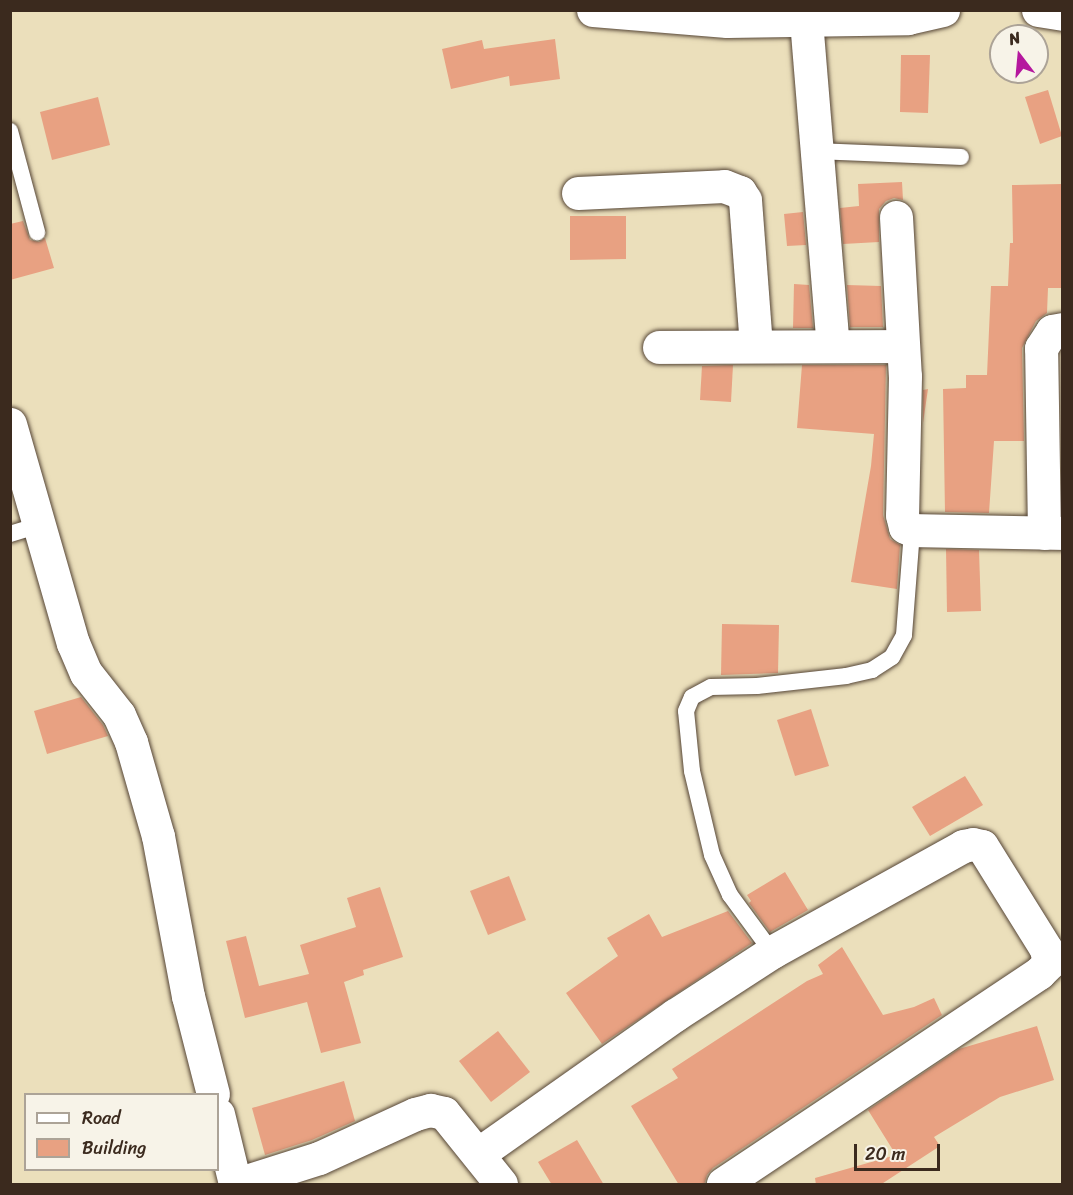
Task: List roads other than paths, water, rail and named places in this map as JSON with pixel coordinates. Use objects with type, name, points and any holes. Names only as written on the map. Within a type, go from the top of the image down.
[{"type":"street","points":[[593,10],[806,20],[908,18],[943,10]]},
{"type":"street","points":[[1038,10],[1062,14]]},
{"type":"street","points":[[806,20],[833,345]]},
{"type":"street","points":[[578,193],[724,186],[740,192],[746,200],[756,345]]},
{"type":"street","points":[[896,217],[905,376],[902,515],[905,527],[912,530],[1053,533],[1041,348],[1052,332],[1062,329]]},
{"type":"street","points":[[659,347],[903,346]]},
{"type":"street","points":[[10,424],[25,530],[86,673],[119,715],[131,742],[158,836],[188,996],[212,1093]]},
{"type":"street","points":[[478,1154],[675,1015],[772,952],[963,846],[973,844],[985,849],[1047,949],[1049,959],[1039,973],[723,1185]]},
{"type":"street","points":[[219,1118],[236,1185],[319,1158],[416,1114],[430,1110],[444,1113],[501,1185]]},
{"type":"lane","points":[[10,131],[38,232]]},
{"type":"lane","points":[[817,151],[960,157]]},
{"type":"lane","points":[[772,952],[730,896],[712,855],[692,771],[686,711],[692,696],[711,687],[757,686],[846,676],[872,670],[892,657],[904,635],[912,530]]}]
